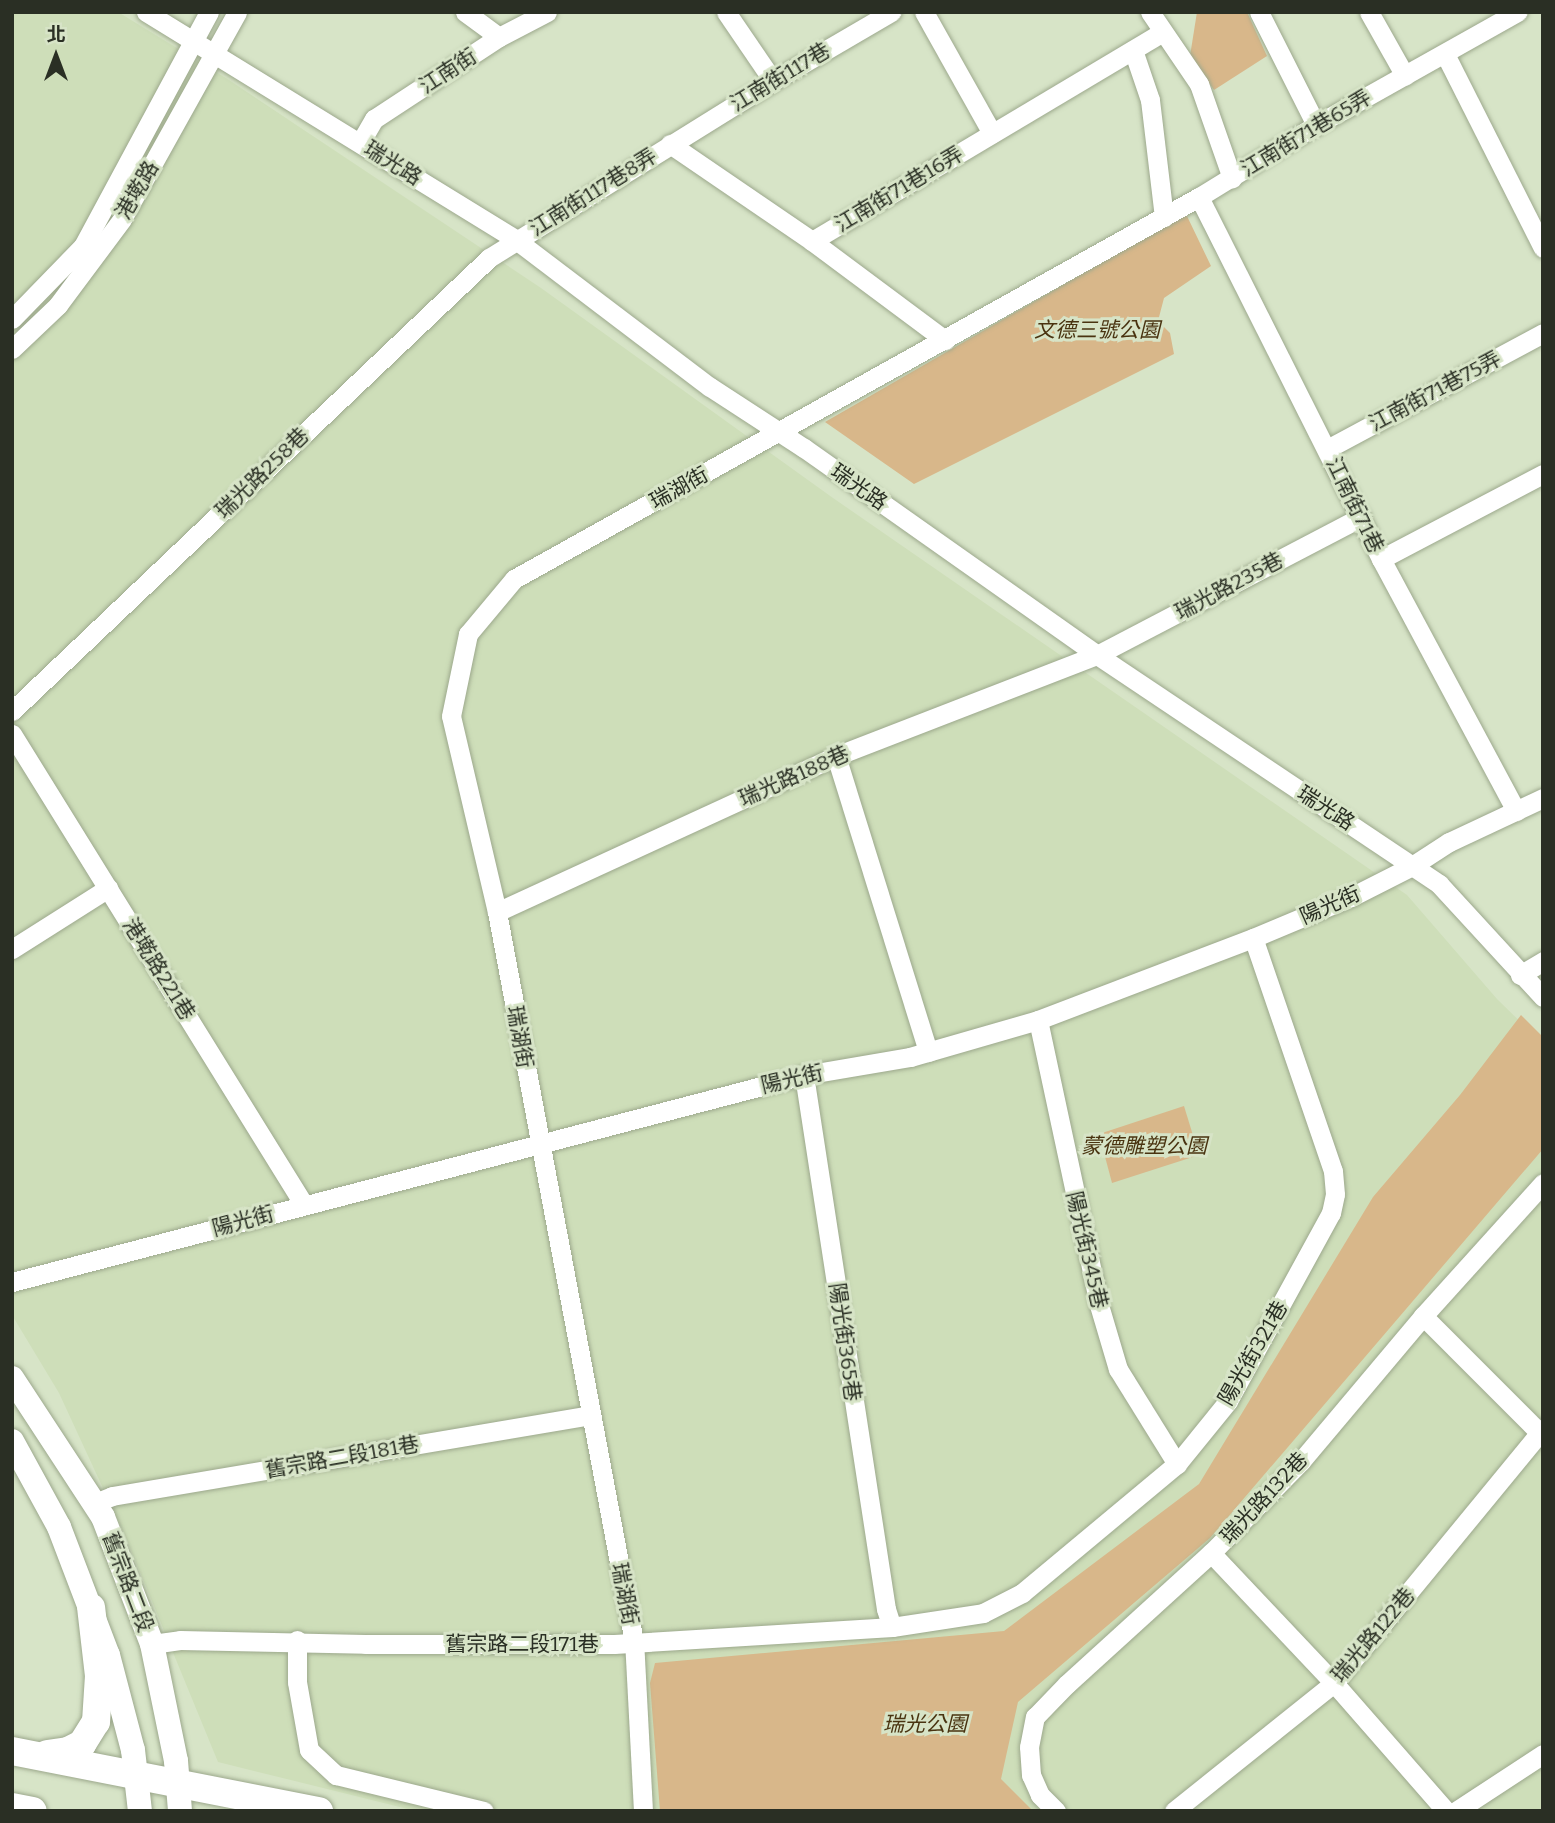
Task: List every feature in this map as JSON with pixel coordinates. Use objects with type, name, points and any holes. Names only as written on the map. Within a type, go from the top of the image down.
[{"type":"highway","points":[[18,1752],[68,1751],[82,1744],[90,1735],[99,1702],[91,1607]]},
{"type":"highway","points":[[18,1752],[136,1776],[180,1797],[319,1811]]},
{"type":"highway","points":[[12,1807],[33,1811]]},
{"type":"main road","name":"舊宗路二段","points":[[12,1378],[95,1503],[152,1644],[180,1797]]},
{"type":"main road","name":"舊宗路二段","points":[[12,1441],[46,1499],[91,1607],[122,1703],[140,1811]]},
{"type":"street","name":"瑞光路","points":[[146,12],[214,51],[516,240],[710,387],[1097,655],[1438,884],[1543,997]]},
{"type":"street","name":"港墘路","points":[[12,319],[83,246],[209,12]]},
{"type":"street","name":"港墘路","points":[[12,349],[58,305],[115,229],[237,12]]},
{"type":"street","points":[[465,12],[499,37]]},
{"type":"street","name":"江南街","points":[[360,143],[374,119],[499,37],[548,12]]},
{"type":"street","points":[[726,12],[773,80]]},
{"type":"street","name":"江南街117巷","points":[[670,144],[773,80],[891,12]]},
{"type":"street","points":[[924,12],[992,133]]},
{"type":"street","points":[[1150,12],[1161,33],[1199,84],[1232,178]]},
{"type":"street","points":[[1259,12],[1316,125]]},
{"type":"street","points":[[1369,12],[1410,73]]},
{"type":"street","name":"江南街71巷65弄","points":[[1199,197],[1316,125],[1517,12]]},
{"type":"street","name":"江南街71巷16弄","points":[[670,144],[812,241],[1161,33]]},
{"type":"street","points":[[1133,50],[1150,100],[1164,217]]},
{"type":"street","points":[[1445,54],[1543,247]]},
{"type":"street","name":"江南街117巷8弄","points":[[516,240],[670,144]]},
{"type":"street","points":[[778,433],[1199,197]]},
{"type":"street","name":"江南街71巷","points":[[1199,197],[1381,559],[1516,811]]},
{"type":"street","name":"瑞光路258巷","points":[[12,711],[489,258],[516,240]]},
{"type":"street","points":[[812,241],[945,340]]},
{"type":"street","name":"江南街71巷75弄","points":[[1327,449],[1543,333]]},
{"type":"street","name":"瑞湖街","points":[[643,1811],[634,1642],[497,912],[451,716],[468,635],[514,579],[778,433]]},
{"type":"street","points":[[1381,559],[1543,474]]},
{"type":"street","name":"瑞光路235巷","points":[[1097,655],[1361,517]]},
{"type":"street","name":"瑞光路188巷","points":[[497,912],[836,756],[1097,655]]},
{"type":"street","name":"港墘路221巷","points":[[12,734],[304,1205]]},
{"type":"street","points":[[836,756],[928,1052]]},
{"type":"street","name":"陽光街","points":[[12,1282],[540,1142],[804,1075],[928,1052],[1038,1020],[1253,938],[1351,897],[1412,866],[1449,842],[1543,798]]},
{"type":"street","points":[[12,949],[108,888]]},
{"type":"street","name":"陽光街321巷","points":[[889,1618],[983,1613],[1022,1593],[1177,1464],[1228,1401],[1331,1213],[1335,1194],[1332,1171],[1253,938]]},
{"type":"street","points":[[1520,975],[1543,961]]},
{"type":"street","name":"陽光街345巷","points":[[1038,1020],[1099,1305],[1118,1369],[1177,1464]]},
{"type":"street","name":"陽光街365巷","points":[[804,1075],[889,1618]]},
{"type":"street","name":"瑞光路132巷","points":[[1056,1811],[1040,1795],[1031,1776],[1029,1747],[1035,1717],[1067,1684],[1211,1553],[1301,1461],[1423,1316],[1543,1183]]},
{"type":"street","points":[[1423,1316],[1542,1432]]},
{"type":"street","name":"舊宗路二段181巷","points":[[95,1503],[112,1496],[590,1415]]},
{"type":"street","name":"瑞光路122巷","points":[[1174,1811],[1334,1684],[1542,1432]]},
{"type":"street","points":[[1211,1553],[1334,1684],[1446,1811]]},
{"type":"street","name":"舊宗路二段171巷","points":[[152,1644],[180,1640],[297,1640],[365,1644],[634,1642],[889,1618]]},
{"type":"street","points":[[297,1640],[297,1682],[309,1750],[336,1776],[484,1811]]},
{"type":"street","points":[[1456,1811],[1543,1754]]},
{"type":"shaded area","points":[[12,12],[118,12],[229,80],[541,288],[833,498],[1407,895],[1497,999],[1543,1044],[1543,1811],[416,1811],[218,1762],[126,1538],[59,1393],[12,1315]]},
{"type":"green space","points":[[1197,12],[1247,12],[1267,56],[1214,90],[1190,56]]},
{"type":"green space","name":"文德三號公園","points":[[1186,214],[1211,266],[1164,298],[1158,321],[1170,333],[1174,354],[914,484],[825,422]]},
{"type":"green space","name":"瑞光公園","points":[[1521,1015],[1543,1037],[1543,1149],[1210,1538],[1018,1702],[1001,1779],[1033,1811],[660,1811],[650,1683],[655,1663],[1004,1631],[1199,1484],[1373,1197],[1460,1095]]},
{"type":"green space","name":"蒙德雕塑公園","points":[[1184,1106],[1199,1155],[1112,1183],[1099,1134]]}]
